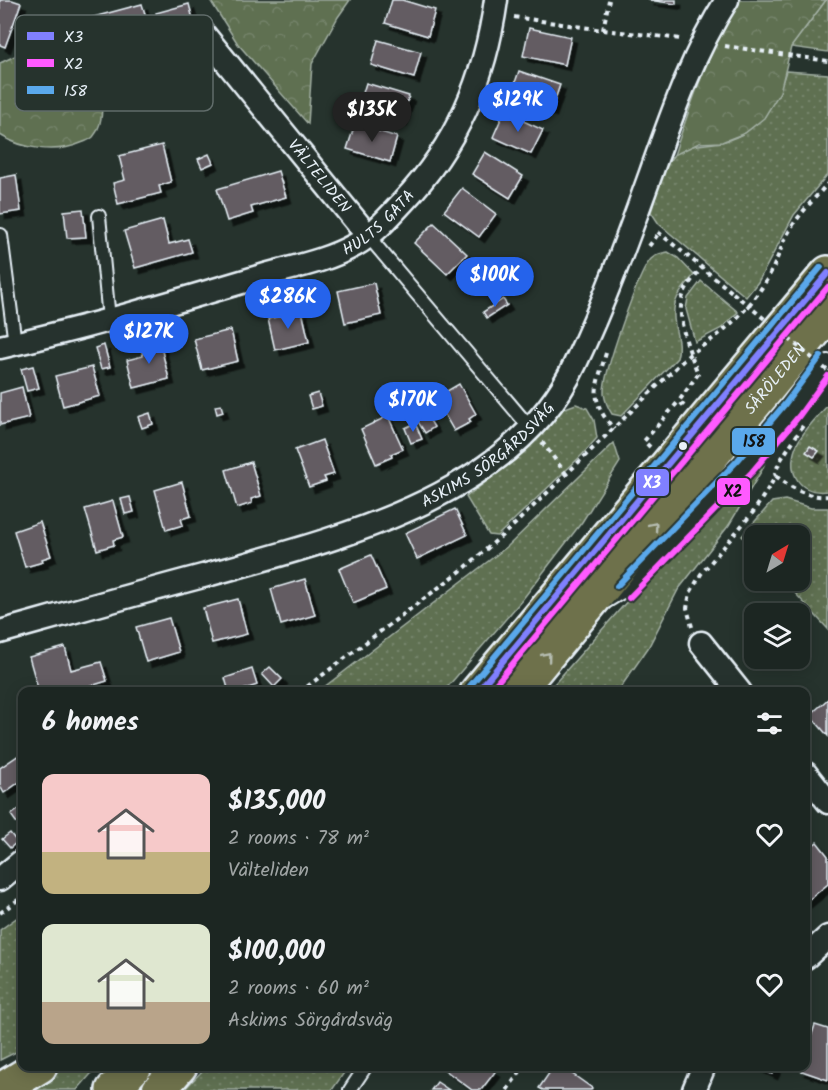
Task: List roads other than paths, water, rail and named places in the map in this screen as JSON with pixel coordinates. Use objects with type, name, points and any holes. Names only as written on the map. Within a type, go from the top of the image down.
[{"type":"main road","name":"SÄRÖLEDEN","points":[[481,687],[828,273]]},
{"type":"main road","name":"SÄRÖLEDEN","points":[[521,687],[828,315]]},
{"type":"main road","points":[[1,1090],[32,1071]]},
{"type":"main road","points":[[113,1090],[130,1071]]},
{"type":"main road","points":[[159,1090],[176,1071]]},
{"type":"street","name":"ASKIMS SÖRGÅRDSVÄG","points":[[0,632],[288,552],[374,523],[474,476],[533,432],[562,389],[579,357],[666,131],[703,43],[727,0]]},
{"type":"street","name":"HULTS GATA","points":[[8,346],[314,262],[355,245],[368,236],[419,185],[453,137],[477,84],[495,7]]},
{"type":"street","name":"VÄLTELIDEN","points":[[213,46],[368,236]]},
{"type":"street","points":[[702,643],[736,687]]},
{"type":"street","points":[[810,779],[828,802]]},
{"type":"street","points":[[0,879],[18,864]]},
{"type":"street","points":[[810,953],[828,936]]},
{"type":"street","points":[[693,1090],[702,1071]]},
{"type":"lane","points":[[99,216],[109,319]]},
{"type":"lane","points":[[1,235],[8,346]]},
{"type":"lane","name":"VÄLTELIDEN","points":[[368,236],[533,432]]},
{"type":"lane","points":[[577,620],[624,591],[746,466],[828,361]]},
{"type":"lane","points":[[350,1090],[363,1071]]}]
